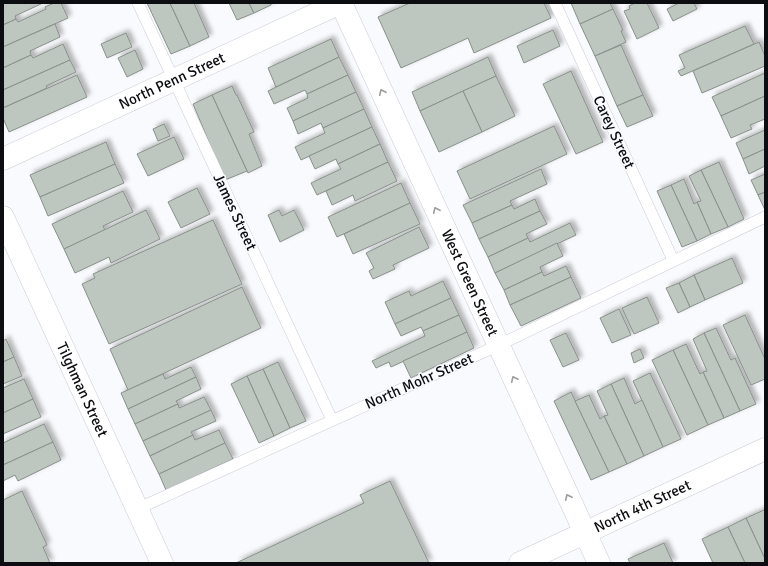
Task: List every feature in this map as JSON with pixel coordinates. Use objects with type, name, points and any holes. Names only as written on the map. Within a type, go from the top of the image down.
[{"type":"street","name":"North Penn Street","points":[[3,159],[341,3]]},
{"type":"street","name":"West Green Street","points":[[341,3],[599,563]]},
{"type":"street","name":"Tilghman Street","points":[[3,217],[162,563]]},
{"type":"street","name":"North 4th Street","points":[[520,563],[765,449]]},
{"type":"lane","name":"James Street","points":[[138,3],[332,420]]},
{"type":"lane","name":"Carey Street","points":[[554,3],[673,260]]},
{"type":"lane","name":"North Mohr Street","points":[[137,509],[499,345],[765,217]]},
{"type":"building","points":[[43,3],[15,16],[16,19],[3,25],[3,4]]},
{"type":"building","points":[[54,3],[61,3],[68,18],[3,47],[3,25],[16,19],[18,22],[46,9],[45,7]]},
{"type":"building","points":[[147,3],[170,3],[190,46],[171,54]]},
{"type":"building","points":[[170,3],[194,3],[209,37],[190,46]]},
{"type":"building","points":[[229,3],[249,3],[254,13],[237,20]]},
{"type":"building","points":[[249,3],[271,3],[271,5],[254,13]]},
{"type":"building","points":[[410,3],[544,3],[551,18],[474,53],[468,38],[401,68],[378,17]]},
{"type":"building","points":[[571,3],[610,3],[613,9],[580,24]]},
{"type":"building","points":[[635,3],[647,3],[659,28],[637,39],[624,11],[630,9],[629,6]]},
{"type":"building","points":[[679,3],[694,3],[697,9],[673,21],[667,9]]},
{"type":"building","points":[[613,9],[623,30],[621,31],[626,42],[595,56],[580,24]]},
{"type":"building","points":[[55,24],[60,37],[30,51],[31,55],[3,68],[3,47]]},
{"type":"building","points":[[745,26],[754,44],[681,76],[678,71],[685,68],[679,55]]},
{"type":"building","points":[[553,30],[560,46],[524,63],[517,46]]},
{"type":"building","points":[[126,33],[132,47],[107,58],[101,44]]},
{"type":"building","points":[[331,39],[339,57],[276,87],[268,68]]},
{"type":"building","points":[[759,42],[765,56],[765,66],[702,93],[693,71]]},
{"type":"building","points":[[63,44],[70,60],[3,90],[3,68],[31,55],[33,58]]},
{"type":"building","points":[[621,45],[643,95],[617,106],[595,56]]},
{"type":"building","points":[[135,50],[143,69],[127,77],[118,58]]},
{"type":"building","points":[[339,57],[348,75],[307,94],[305,90],[274,104],[268,91]]},
{"type":"building","points":[[488,57],[496,76],[420,111],[412,92]]},
{"type":"building","points":[[70,60],[76,72],[46,86],[47,88],[3,108],[3,90]]},
{"type":"building","points":[[571,71],[603,142],[576,154],[543,84]]},
{"type":"building","points":[[765,73],[765,96],[721,116],[712,97]]},
{"type":"building","points":[[77,75],[87,97],[9,132],[3,118],[3,108]]},
{"type":"building","points":[[348,75],[356,92],[293,121],[287,108],[308,98],[307,94]]},
{"type":"building","points":[[496,76],[515,116],[482,132],[463,91]]},
{"type":"building","points":[[232,86],[254,132],[249,134],[262,166],[248,173],[212,95]]},
{"type":"building","points":[[463,91],[482,132],[439,152],[420,111]]},
{"type":"building","points":[[356,92],[364,109],[323,128],[321,123],[298,134],[293,121]]},
{"type":"building","points":[[212,95],[247,171],[225,180],[193,104]]},
{"type":"building","points":[[643,95],[653,116],[627,127],[617,106]]},
{"type":"building","points":[[765,96],[765,119],[750,125],[752,129],[731,138],[721,116]]},
{"type":"building","points":[[364,109],[372,127],[301,160],[295,147],[325,133],[323,128]]},
{"type":"building","points":[[164,124],[170,136],[158,141],[153,129]]},
{"type":"building","points":[[554,126],[567,154],[470,199],[457,171]]},
{"type":"building","points":[[372,127],[380,144],[338,164],[336,159],[315,169],[309,156]]},
{"type":"building","points":[[765,130],[765,149],[743,159],[736,143]]},
{"type":"building","points":[[174,137],[184,159],[148,176],[137,154]]},
{"type":"building","points":[[106,142],[115,164],[40,197],[30,175]]},
{"type":"building","points":[[380,144],[388,162],[317,195],[311,183],[341,169],[338,164]]},
{"type":"building","points":[[765,149],[765,166],[749,174],[743,159]]},
{"type":"building","points":[[388,162],[397,181],[355,201],[353,195],[332,205],[326,191]]},
{"type":"building","points":[[719,162],[744,219],[728,227],[701,170]]},
{"type":"building","points":[[115,164],[124,183],[48,216],[40,197]]},
{"type":"building","points":[[541,169],[547,184],[510,201],[512,205],[472,223],[463,205]]},
{"type":"building","points":[[701,170],[728,227],[711,234],[697,202],[701,201],[689,176]]},
{"type":"building","points":[[765,174],[765,192],[758,195],[751,180]]},
{"type":"building","points":[[684,179],[694,204],[697,202],[711,234],[697,241],[671,185]]},
{"type":"building","points":[[401,183],[410,203],[337,237],[328,217]]},
{"type":"building","points":[[671,185],[697,241],[682,247],[657,191]]},
{"type":"building","points":[[197,188],[210,214],[181,228],[168,202]]},
{"type":"building","points":[[123,191],[133,212],[103,226],[105,230],[64,249],[52,224]]},
{"type":"building","points":[[765,192],[765,210],[758,195]]},
{"type":"building","points":[[535,199],[540,211],[479,239],[472,223],[512,205],[514,209]]},
{"type":"building","points":[[410,203],[420,224],[353,254],[344,234]]},
{"type":"building","points":[[146,210],[160,239],[111,263],[109,257],[75,273],[64,249]]},
{"type":"building","points":[[279,210],[282,216],[294,210],[304,230],[280,242],[268,215]]},
{"type":"building","points":[[540,211],[547,224],[526,234],[528,238],[488,257],[479,239]]},
{"type":"building","points":[[213,220],[242,284],[109,344],[82,284],[95,278],[93,274]]},
{"type":"building","points":[[570,223],[576,235],[495,273],[488,257],[528,238],[530,242]]},
{"type":"building","points":[[419,227],[429,248],[393,265],[395,269],[373,279],[369,271],[374,268],[366,253]]},
{"type":"building","points":[[557,243],[563,256],[540,267],[542,272],[504,290],[495,273]]},
{"type":"building","points":[[732,258],[743,283],[705,300],[694,275]]},
{"type":"building","points":[[566,266],[571,277],[510,305],[504,290],[542,272],[544,276]]},
{"type":"building","points":[[694,275],[705,300],[690,307],[679,283]]},
{"type":"building","points":[[571,277],[581,298],[521,326],[510,305]]},
{"type":"building","points":[[443,281],[451,298],[395,324],[385,302],[409,291],[411,296]]},
{"type":"building","points":[[679,283],[690,307],[678,313],[666,288]]},
{"type":"building","points":[[242,287],[261,328],[128,390],[110,349]]},
{"type":"building","points":[[647,297],[659,323],[634,334],[622,308]]},
{"type":"building","points":[[451,298],[459,315],[423,331],[421,327],[401,336],[395,324]]},
{"type":"building","points":[[619,309],[631,335],[612,343],[600,318]]},
{"type":"building","points":[[459,315],[467,332],[391,367],[389,362],[376,368],[372,361],[425,336],[423,331]]},
{"type":"building","points":[[745,315],[765,359],[765,379],[751,385],[723,325]]},
{"type":"building","points":[[716,328],[731,360],[735,358],[756,404],[740,411],[704,333]]},
{"type":"building","points":[[467,332],[474,348],[411,378],[403,361]]},
{"type":"building","points":[[566,333],[579,360],[563,367],[550,340]]},
{"type":"building","points":[[704,333],[740,411],[724,418],[703,372],[707,371],[693,339]]},
{"type":"building","points":[[6,339],[14,357],[3,362],[3,341]]},
{"type":"building","points":[[686,344],[700,374],[703,372],[724,418],[708,425],[673,350]]},
{"type":"building","points":[[640,349],[644,358],[634,363],[631,353]]},
{"type":"building","points":[[673,350],[708,425],[687,435],[652,360]]},
{"type":"building","points":[[14,357],[22,376],[3,384],[3,362]]},
{"type":"building","points":[[278,362],[306,421],[290,428],[263,369]]},
{"type":"building","points":[[191,367],[196,377],[128,409],[121,393],[163,374],[165,379]]},
{"type":"building","points":[[263,369],[290,428],[274,436],[247,376]]},
{"type":"building","points":[[650,373],[681,439],[663,447],[633,381]]},
{"type":"building","points":[[247,376],[274,436],[259,443],[231,384]]},
{"type":"building","points":[[196,377],[201,389],[176,401],[178,404],[135,424],[128,409]]},
{"type":"building","points":[[624,378],[635,404],[642,400],[663,447],[644,456],[611,384]]},
{"type":"building","points":[[24,379],[33,399],[3,413],[3,388]]},
{"type":"building","points":[[611,384],[644,456],[627,464],[604,416],[608,415],[597,391]]},
{"type":"building","points":[[571,392],[609,472],[591,480],[554,401]]},
{"type":"building","points":[[589,395],[600,419],[604,416],[627,464],[609,472],[575,401]]},
{"type":"building","points":[[204,397],[211,410],[143,441],[135,424],[178,404],[179,408]]},
{"type":"building","points":[[33,399],[41,417],[3,434],[3,413]]},
{"type":"building","points":[[211,410],[216,421],[191,432],[193,435],[150,456],[143,441]]},
{"type":"building","points":[[44,424],[53,442],[3,465],[3,443]]},
{"type":"building","points":[[219,430],[225,443],[159,474],[150,456],[193,435],[195,440]]},
{"type":"building","points":[[53,442],[61,460],[18,481],[15,475],[3,481],[3,465]]},
{"type":"building","points":[[225,443],[233,459],[166,490],[159,474]]},
{"type":"building","points":[[390,481],[429,563],[236,563],[364,503],[360,495]]},
{"type":"building","points":[[22,491],[47,545],[43,547],[50,563],[3,563],[3,500]]},
{"type":"building","points":[[764,510],[765,513],[765,559],[746,518]]},
{"type":"building","points":[[746,518],[765,559],[765,563],[745,563],[728,527]]},
{"type":"building","points":[[728,527],[745,563],[713,563],[702,539]]},
{"type":"building","points":[[664,543],[673,563],[630,563],[628,559]]}]
